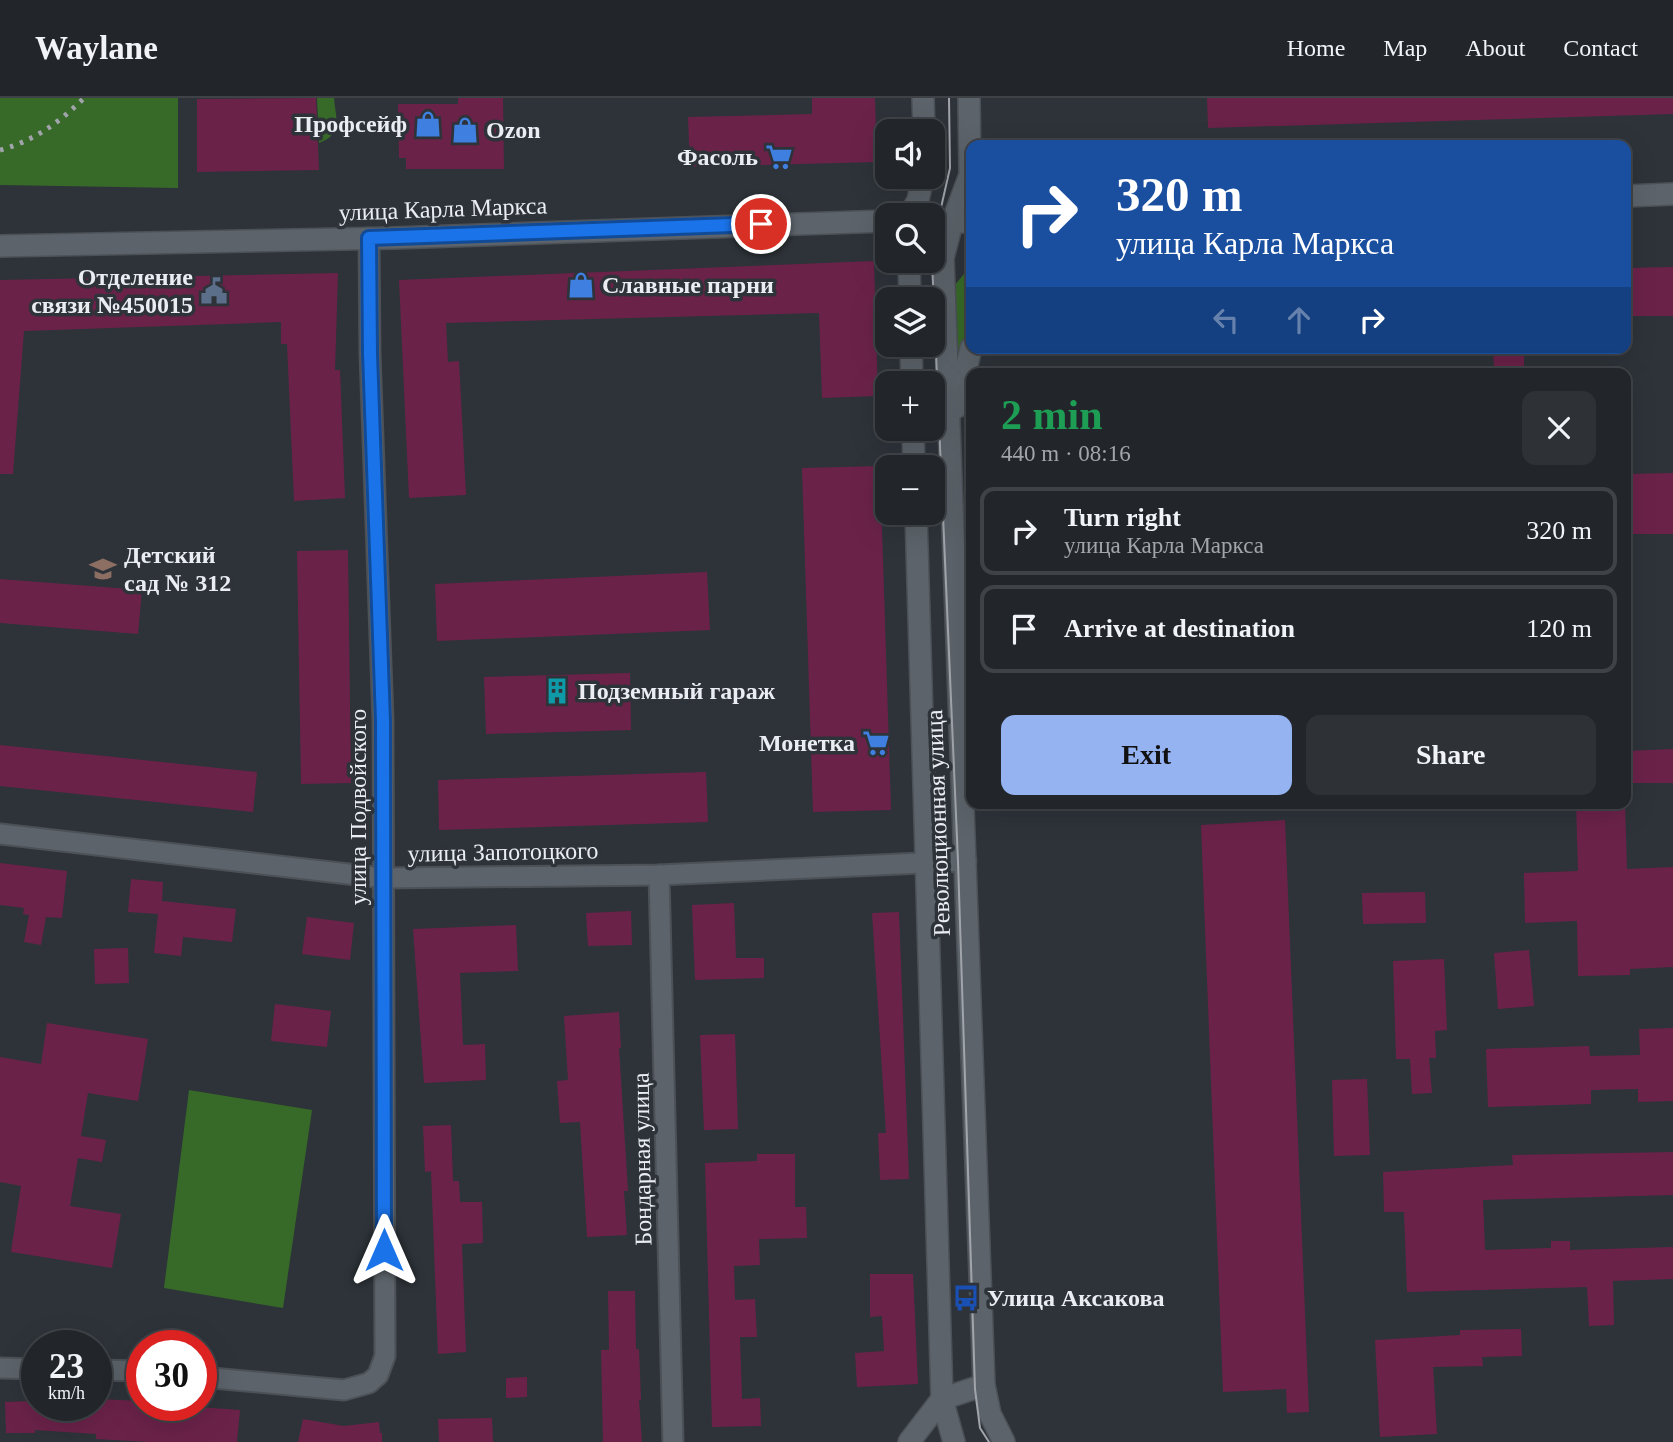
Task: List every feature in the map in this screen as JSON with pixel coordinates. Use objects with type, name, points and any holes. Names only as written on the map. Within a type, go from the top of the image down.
[{"type":"street","points":[[923,98],[924,119]]},
{"type":"street","name":"Революционная улица","points":[[969,98],[970,140]]},
{"type":"street","name":"Революционная улица","points":[[966,185],[952,222],[943,258],[984,1385],[990,1414],[1004,1442]]},
{"type":"street","points":[[1631,196],[1673,194]]},
{"type":"street","name":"улица Карла Маркса","points":[[0,246],[369,238],[875,220]]},
{"type":"street","name":"улица Подвойского","points":[[217,1378],[344,1390],[369,1383],[378,1375],[385,1356],[383,721],[370,354],[369,238]]},
{"type":"street","points":[[950,444],[966,371]]},
{"type":"street","name":"Революционная улица","points":[[916,525],[942,1399],[954,1442]]},
{"type":"street","name":"улица Запотоцкого","points":[[0,834],[383,878],[659,875],[966,861]]},
{"type":"street","name":"Бондарная улица","points":[[659,875],[673,1442]]},
{"type":"street","points":[[0,1368],[21,1369]]},
{"type":"street","points":[[909,1442],[942,1399],[984,1385]]},
{"type":"green space","points":[[0,98],[178,98],[178,188],[0,185]]},
{"type":"green space","points":[[317,98],[334,98],[336,120],[335,131],[319,143]]},
{"type":"green space","points":[[964,274],[966,332],[958,356],[954,286]]},
{"type":"green space","points":[[189,1090],[312,1110],[283,1308],[164,1288]]},
{"type":"building","points":[[316,98],[319,170],[197,172],[197,99]]},
{"type":"building","points":[[458,98],[503,98],[504,169],[406,169],[406,158],[399,158],[398,104],[458,104]]},
{"type":"building","points":[[812,98],[875,98],[875,162],[690,167],[688,117],[812,114]]},
{"type":"building","points":[[1207,98],[1673,98],[1673,114],[1208,128]]},
{"type":"building","points":[[874,261],[877,371],[875,371],[875,396],[822,398],[819,313],[446,323],[448,362],[459,361],[466,495],[409,498],[399,280]]},
{"type":"building","points":[[1673,267],[1673,316],[1631,316],[1631,268]]},
{"type":"building","points":[[338,273],[335,370],[340,370],[345,498],[294,501],[287,344],[281,344],[281,322],[24,331],[13,474],[0,474],[0,280]]},
{"type":"building","points":[[1493,354],[1524,354],[1524,366],[1494,367]]},
{"type":"building","points":[[875,466],[875,525],[882,525],[891,810],[813,812],[802,468]]},
{"type":"building","points":[[1673,473],[1673,534],[1631,534],[1631,474]]},
{"type":"building","points":[[348,550],[351,783],[301,784],[297,551]]},
{"type":"building","points":[[707,572],[710,630],[437,641],[435,584]]},
{"type":"building","points":[[0,579],[142,590],[138,634],[0,623]]},
{"type":"building","name":"Подземный гараж","points":[[630,673],[631,730],[486,734],[484,677]]},
{"type":"building","points":[[0,745],[257,772],[253,812],[0,786]]},
{"type":"building","points":[[1673,749],[1673,783],[1631,783],[1631,751]]},
{"type":"building","points":[[706,772],[708,822],[439,830],[438,780]]},
{"type":"building","points":[[1576,809],[1625,809],[1627,869],[1673,867],[1673,967],[1630,969],[1630,975],[1578,976],[1577,921],[1525,923],[1524,873],[1578,871]]},
{"type":"building","points":[[1285,820],[1309,1412],[1287,1413],[1286,1389],[1223,1392],[1201,825]]},
{"type":"building","points":[[0,863],[67,871],[62,918],[46,917],[41,945],[24,942],[29,915],[23,914],[24,908],[0,905]]},
{"type":"building","points":[[131,879],[163,882],[162,901],[236,909],[232,942],[183,937],[181,956],[154,953],[158,914],[128,912]]},
{"type":"building","points":[[1425,892],[1426,923],[1363,924],[1362,893]]},
{"type":"building","points":[[734,903],[736,958],[764,958],[764,978],[695,980],[692,905]]},
{"type":"building","points":[[631,911],[632,945],[588,946],[586,913]]},
{"type":"building","points":[[899,912],[909,1179],[880,1180],[878,1133],[886,1133],[872,913]]},
{"type":"building","points":[[307,917],[354,923],[350,960],[302,954]]},
{"type":"building","points":[[516,925],[518,971],[460,973],[463,1045],[485,1044],[486,1080],[424,1083],[413,929]]},
{"type":"building","points":[[128,948],[129,983],[95,984],[94,949]]},
{"type":"building","points":[[1529,950],[1534,1006],[1498,1009],[1494,953]]},
{"type":"building","points":[[1444,959],[1447,1030],[1435,1031],[1436,1058],[1429,1058],[1432,1093],[1412,1094],[1410,1059],[1396,1059],[1393,961]]},
{"type":"building","points":[[275,1004],[331,1011],[327,1047],[271,1041]]},
{"type":"building","points":[[619,1012],[628,1191],[624,1191],[627,1235],[587,1237],[580,1122],[560,1123],[557,1081],[568,1080],[564,1016]]},
{"type":"building","points":[[47,1023],[148,1039],[138,1101],[88,1093],[81,1136],[106,1140],[102,1162],[78,1158],[70,1206],[121,1214],[112,1268],[11,1252],[21,1186],[0,1182],[0,1057],[41,1064]]},
{"type":"building","points":[[1673,1028],[1673,1101],[1638,1102],[1638,1089],[1591,1090],[1591,1104],[1488,1107],[1486,1049],[1589,1046],[1590,1056],[1640,1055],[1639,1029]]},
{"type":"building","points":[[735,1034],[738,1129],[704,1130],[700,1035]]},
{"type":"building","points":[[1367,1079],[1370,1155],[1334,1156],[1332,1080]]},
{"type":"building","points":[[451,1125],[453,1181],[459,1181],[460,1202],[482,1202],[483,1243],[462,1244],[466,1352],[438,1354],[431,1171],[425,1172],[423,1126]]},
{"type":"building","points":[[1673,1152],[1673,1195],[1483,1200],[1485,1250],[1551,1248],[1551,1241],[1570,1241],[1570,1250],[1673,1247],[1673,1279],[1613,1281],[1614,1325],[1589,1326],[1587,1287],[1407,1292],[1404,1212],[1384,1212],[1383,1172],[1513,1165],[1512,1155]]},
{"type":"building","points":[[757,1154],[795,1154],[795,1207],[806,1207],[807,1238],[759,1239],[760,1265],[734,1266],[735,1300],[755,1299],[757,1337],[740,1337],[742,1399],[760,1398],[761,1426],[712,1427],[705,1163],[757,1161]]},
{"type":"building","points":[[870,1274],[913,1274],[918,1384],[857,1387],[855,1353],[884,1351],[882,1316],[870,1317]]},
{"type":"building","points":[[608,1291],[635,1291],[642,1442],[603,1442],[601,1350],[609,1350]]},
{"type":"building","points":[[1521,1329],[1522,1356],[1482,1357],[1483,1366],[1433,1367],[1437,1434],[1380,1437],[1375,1340],[1460,1335],[1460,1330]]},
{"type":"building","points":[[527,1377],[527,1397],[506,1398],[506,1378]]},
{"type":"building","points":[[112,1400],[126,1400],[126,1421],[217,1421],[217,1408],[240,1410],[237,1442],[96,1439],[96,1434],[35,1430],[35,1433],[6,1433],[5,1402],[21,1401],[21,1421],[112,1421]]},
{"type":"building","points":[[492,1418],[493,1442],[439,1442],[438,1419]]},
{"type":"building","points":[[303,1419],[344,1426],[379,1422],[382,1442],[298,1442]]},
{"type":"tram line","points":[[942,203],[950,168],[949,98]]},
{"type":"tram line","points":[[933,273],[958,861],[975,1389],[980,1428],[989,1442]]},
{"type":"railway","points":[[0,150],[46,130],[84,98]]},
{"type":"place","name":"Профсейф","points":[[428,124]]},
{"type":"place","name":"Ozon","points":[[465,130]]},
{"type":"place","name":"Фасоль","points":[[779,157]]},
{"type":"place","name":"Славные парни","points":[[581,285]]},
{"type":"place","name":"Отделение связи №450015","points":[[214,291]]},
{"type":"place","name":"Детский сад № 312","points":[[103,569]]},
{"type":"place","name":"Подземный гараж","points":[[557,691]]},
{"type":"place","name":"Монетка","points":[[876,743]]},
{"type":"place","name":"Улица Аксакова","points":[[966,1298]]},
{"type":"route","points":[[384,1250],[383,721],[370,354],[369,238],[761,224]]}]
